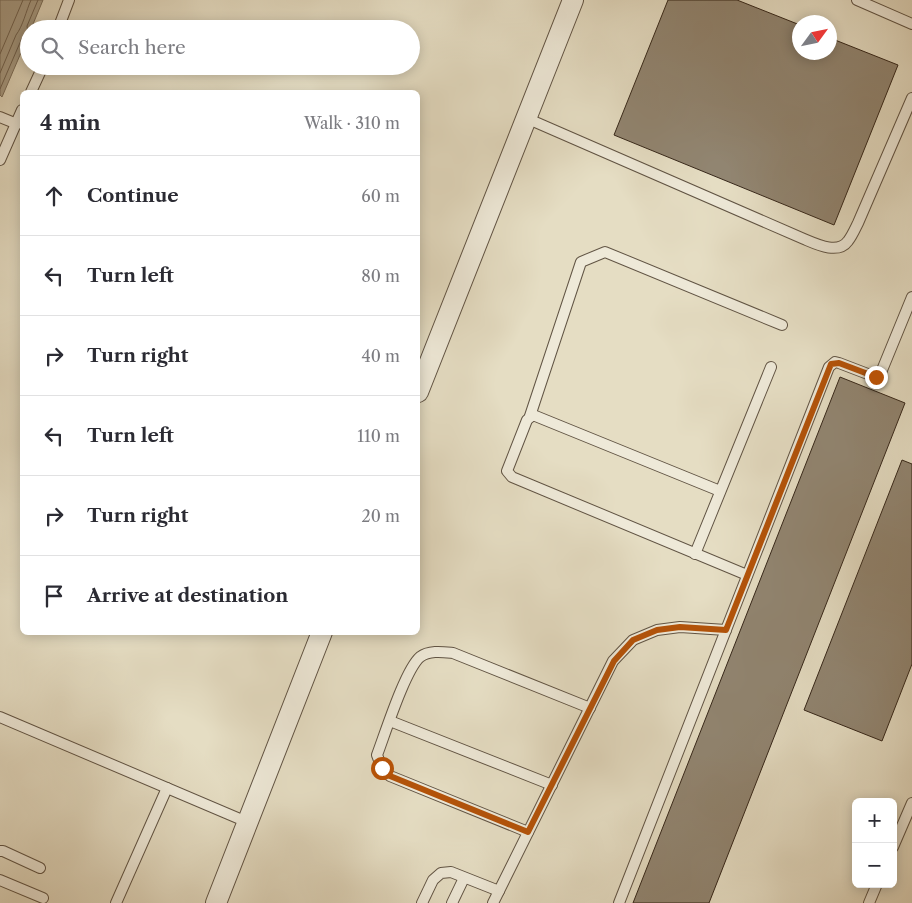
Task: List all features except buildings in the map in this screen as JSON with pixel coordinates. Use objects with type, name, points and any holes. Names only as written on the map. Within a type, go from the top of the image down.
[{"type":"street","points":[[420,387],[574,0]]},
{"type":"street","points":[[216,903],[321,635]]},
{"type":"lane","points":[[61,20],[69,0]]},
{"type":"lane","points":[[857,0],[912,24]]},
{"type":"lane","points":[[32,90],[39,75]]},
{"type":"lane","points":[[526,118],[804,239],[825,247],[838,248],[848,243],[858,223],[912,98]]},
{"type":"lane","points":[[0,160],[20,115]]},
{"type":"lane","points":[[0,117],[16,124]]},
{"type":"lane","points":[[747,575],[512,477],[507,471],[530,416],[581,262],[594,255],[605,252],[782,325]]},
{"type":"lane","points":[[619,903],[829,367],[835,362],[873,376],[880,375],[912,297]]},
{"type":"lane","points":[[695,554],[771,367]]},
{"type":"lane","points":[[530,416],[537,415],[720,491]]},
{"type":"lane","points":[[493,903],[614,661],[633,640],[657,630],[680,627],[726,630]]},
{"type":"lane","points":[[528,832],[390,776],[382,768],[377,755],[410,668],[421,656],[437,652],[454,653],[590,708]]},
{"type":"lane","points":[[0,717],[247,822]]},
{"type":"lane","points":[[390,721],[552,785]]},
{"type":"lane","points":[[116,903],[167,788]]},
{"type":"lane","points":[[895,843],[912,804]]},
{"type":"lane","points":[[0,851],[40,868]]},
{"type":"lane","points":[[422,903],[433,880],[441,873],[451,872],[499,891]]},
{"type":"lane","points":[[452,903],[464,878]]},
{"type":"lane","points":[[0,880],[44,898]]},
{"type":"lane","points":[[869,903],[875,888]]},
{"type":"water","points":[[0,0],[43,0],[35,20],[20,20],[20,55],[2,97],[0,95]]},
{"type":"route","points":[[382,768],[390,776],[528,832],[614,661],[633,640],[657,630],[680,627],[726,630],[831,364],[839,363],[876,377]]}]
